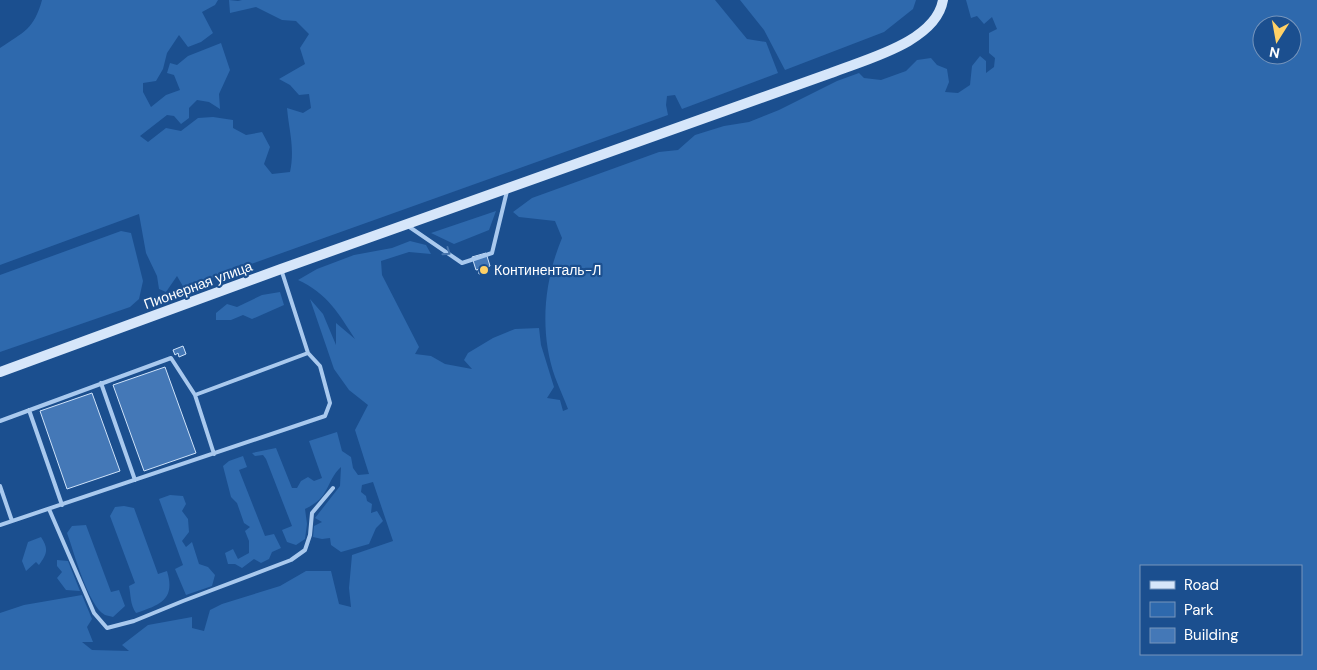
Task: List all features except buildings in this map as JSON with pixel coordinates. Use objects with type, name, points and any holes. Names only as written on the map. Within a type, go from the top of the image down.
[{"type":"main road","name":"Пионерная улица","points":[[0,372],[908,43],[931,26],[942,6],[943,0]]},
{"type":"lane","points":[[406,224],[462,263],[492,253],[508,188]]},
{"type":"lane","points":[[0,525],[325,416],[330,403],[320,366],[308,353],[281,269]]},
{"type":"lane","points":[[195,394],[308,353]]},
{"type":"lane","points":[[0,421],[171,358],[195,394],[214,454]]},
{"type":"lane","points":[[101,383],[135,480]]},
{"type":"lane","points":[[29,410],[62,504]]},
{"type":"lane","points":[[0,486],[12,521]]},
{"type":"lane","points":[[49,509],[94,613],[107,628],[134,622],[183,601],[291,560],[305,550],[310,535],[312,513],[333,488]]},
{"type":"green space","points":[[42,0],[218,0],[215,5],[202,12],[213,33],[201,42],[188,47],[179,35],[167,53],[163,69],[156,81],[143,83],[143,92],[151,107],[166,95],[180,90],[174,75],[167,73],[170,63],[177,65],[188,56],[221,43],[230,70],[219,94],[220,109],[209,102],[197,100],[189,108],[189,118],[181,124],[174,116],[167,115],[140,136],[148,142],[166,128],[181,131],[198,118],[213,117],[233,120],[233,128],[246,135],[262,132],[270,147],[264,164],[272,174],[290,172],[292,147],[287,108],[303,113],[311,108],[309,94],[299,95],[290,85],[279,79],[305,64],[300,48],[309,34],[296,21],[282,20],[256,7],[230,13],[229,0],[715,0],[747,39],[766,42],[778,73],[682,109],[675,95],[667,96],[668,115],[184,288],[177,276],[166,292],[159,289],[157,276],[146,253],[139,214],[0,265],[0,48],[32,24]]},
{"type":"green space","points":[[740,0],[916,0],[913,9],[884,32],[785,70],[764,30]]},
{"type":"green space","points":[[966,0],[1317,0],[1317,670],[0,670],[0,613],[24,605],[82,595],[92,619],[87,627],[93,642],[82,642],[92,650],[129,651],[122,645],[148,625],[192,617],[192,628],[204,631],[210,610],[222,604],[280,586],[306,571],[331,571],[339,604],[351,607],[349,588],[352,555],[393,541],[373,482],[362,485],[361,492],[366,496],[367,501],[372,504],[371,513],[377,511],[383,521],[376,528],[369,544],[341,552],[331,545],[330,538],[313,537],[314,526],[322,522],[315,518],[340,486],[341,467],[332,478],[324,494],[305,509],[307,524],[305,539],[296,545],[287,542],[282,530],[292,526],[266,459],[263,455],[255,456],[252,453],[276,448],[292,488],[297,488],[301,481],[308,477],[314,481],[322,478],[309,441],[337,432],[342,451],[351,457],[353,468],[358,475],[369,474],[355,430],[368,405],[349,390],[334,369],[310,299],[323,314],[336,345],[336,323],[355,339],[338,313],[325,298],[298,280],[317,269],[354,255],[392,248],[410,241],[426,245],[431,254],[409,252],[381,261],[382,275],[419,347],[415,354],[431,356],[445,364],[472,369],[464,360],[468,353],[493,338],[515,329],[539,328],[541,345],[554,387],[547,398],[560,400],[563,411],[568,409],[550,360],[545,325],[551,272],[562,238],[555,221],[519,217],[513,212],[532,198],[659,152],[678,150],[695,135],[724,126],[749,122],[779,110],[837,81],[859,73],[864,78],[881,80],[906,71],[917,60],[931,58],[937,65],[947,69],[949,82],[945,92],[958,93],[970,85],[972,66],[980,56],[986,61],[986,73],[994,67],[995,58],[989,53],[989,33],[997,29],[992,17],[984,24],[977,16],[971,18]]},
{"type":"green space","points":[[496,211],[489,230],[454,244],[431,233]]},
{"type":"green space","points":[[121,231],[131,233],[143,281],[139,299],[130,307],[0,352],[0,275]]},
{"type":"green space","points":[[280,292],[284,305],[252,319],[243,315],[231,320],[216,320],[216,313],[227,304],[237,307],[262,295]]},
{"type":"green space","points":[[243,456],[247,467],[239,470],[265,536],[274,534],[281,548],[272,552],[269,559],[261,563],[254,559],[242,568],[235,564],[228,564],[225,553],[233,549],[238,559],[249,553],[249,541],[245,531],[250,527],[244,523],[237,503],[231,497],[223,466],[229,461]]},
{"type":"green space","points":[[170,495],[183,496],[186,504],[182,511],[188,519],[189,532],[182,541],[186,547],[192,542],[199,564],[208,567],[215,575],[212,586],[186,595],[175,569],[183,565],[159,499]]},
{"type":"green space","points":[[115,507],[134,508],[158,574],[167,571],[169,581],[169,589],[164,600],[136,613],[129,586],[135,583],[110,516]]},
{"type":"green space","points":[[86,525],[111,592],[119,590],[125,606],[113,617],[105,615],[93,601],[82,578],[67,533],[72,526]]},
{"type":"green space","points":[[41,537],[46,548],[44,558],[39,565],[36,562],[26,571],[22,561],[28,542]]},
{"type":"green space","points":[[57,560],[68,561],[80,591],[66,590],[57,578],[62,572],[57,566]]},
{"type":"place","name":"Континенталь-Л","points":[[484,270]]}]
